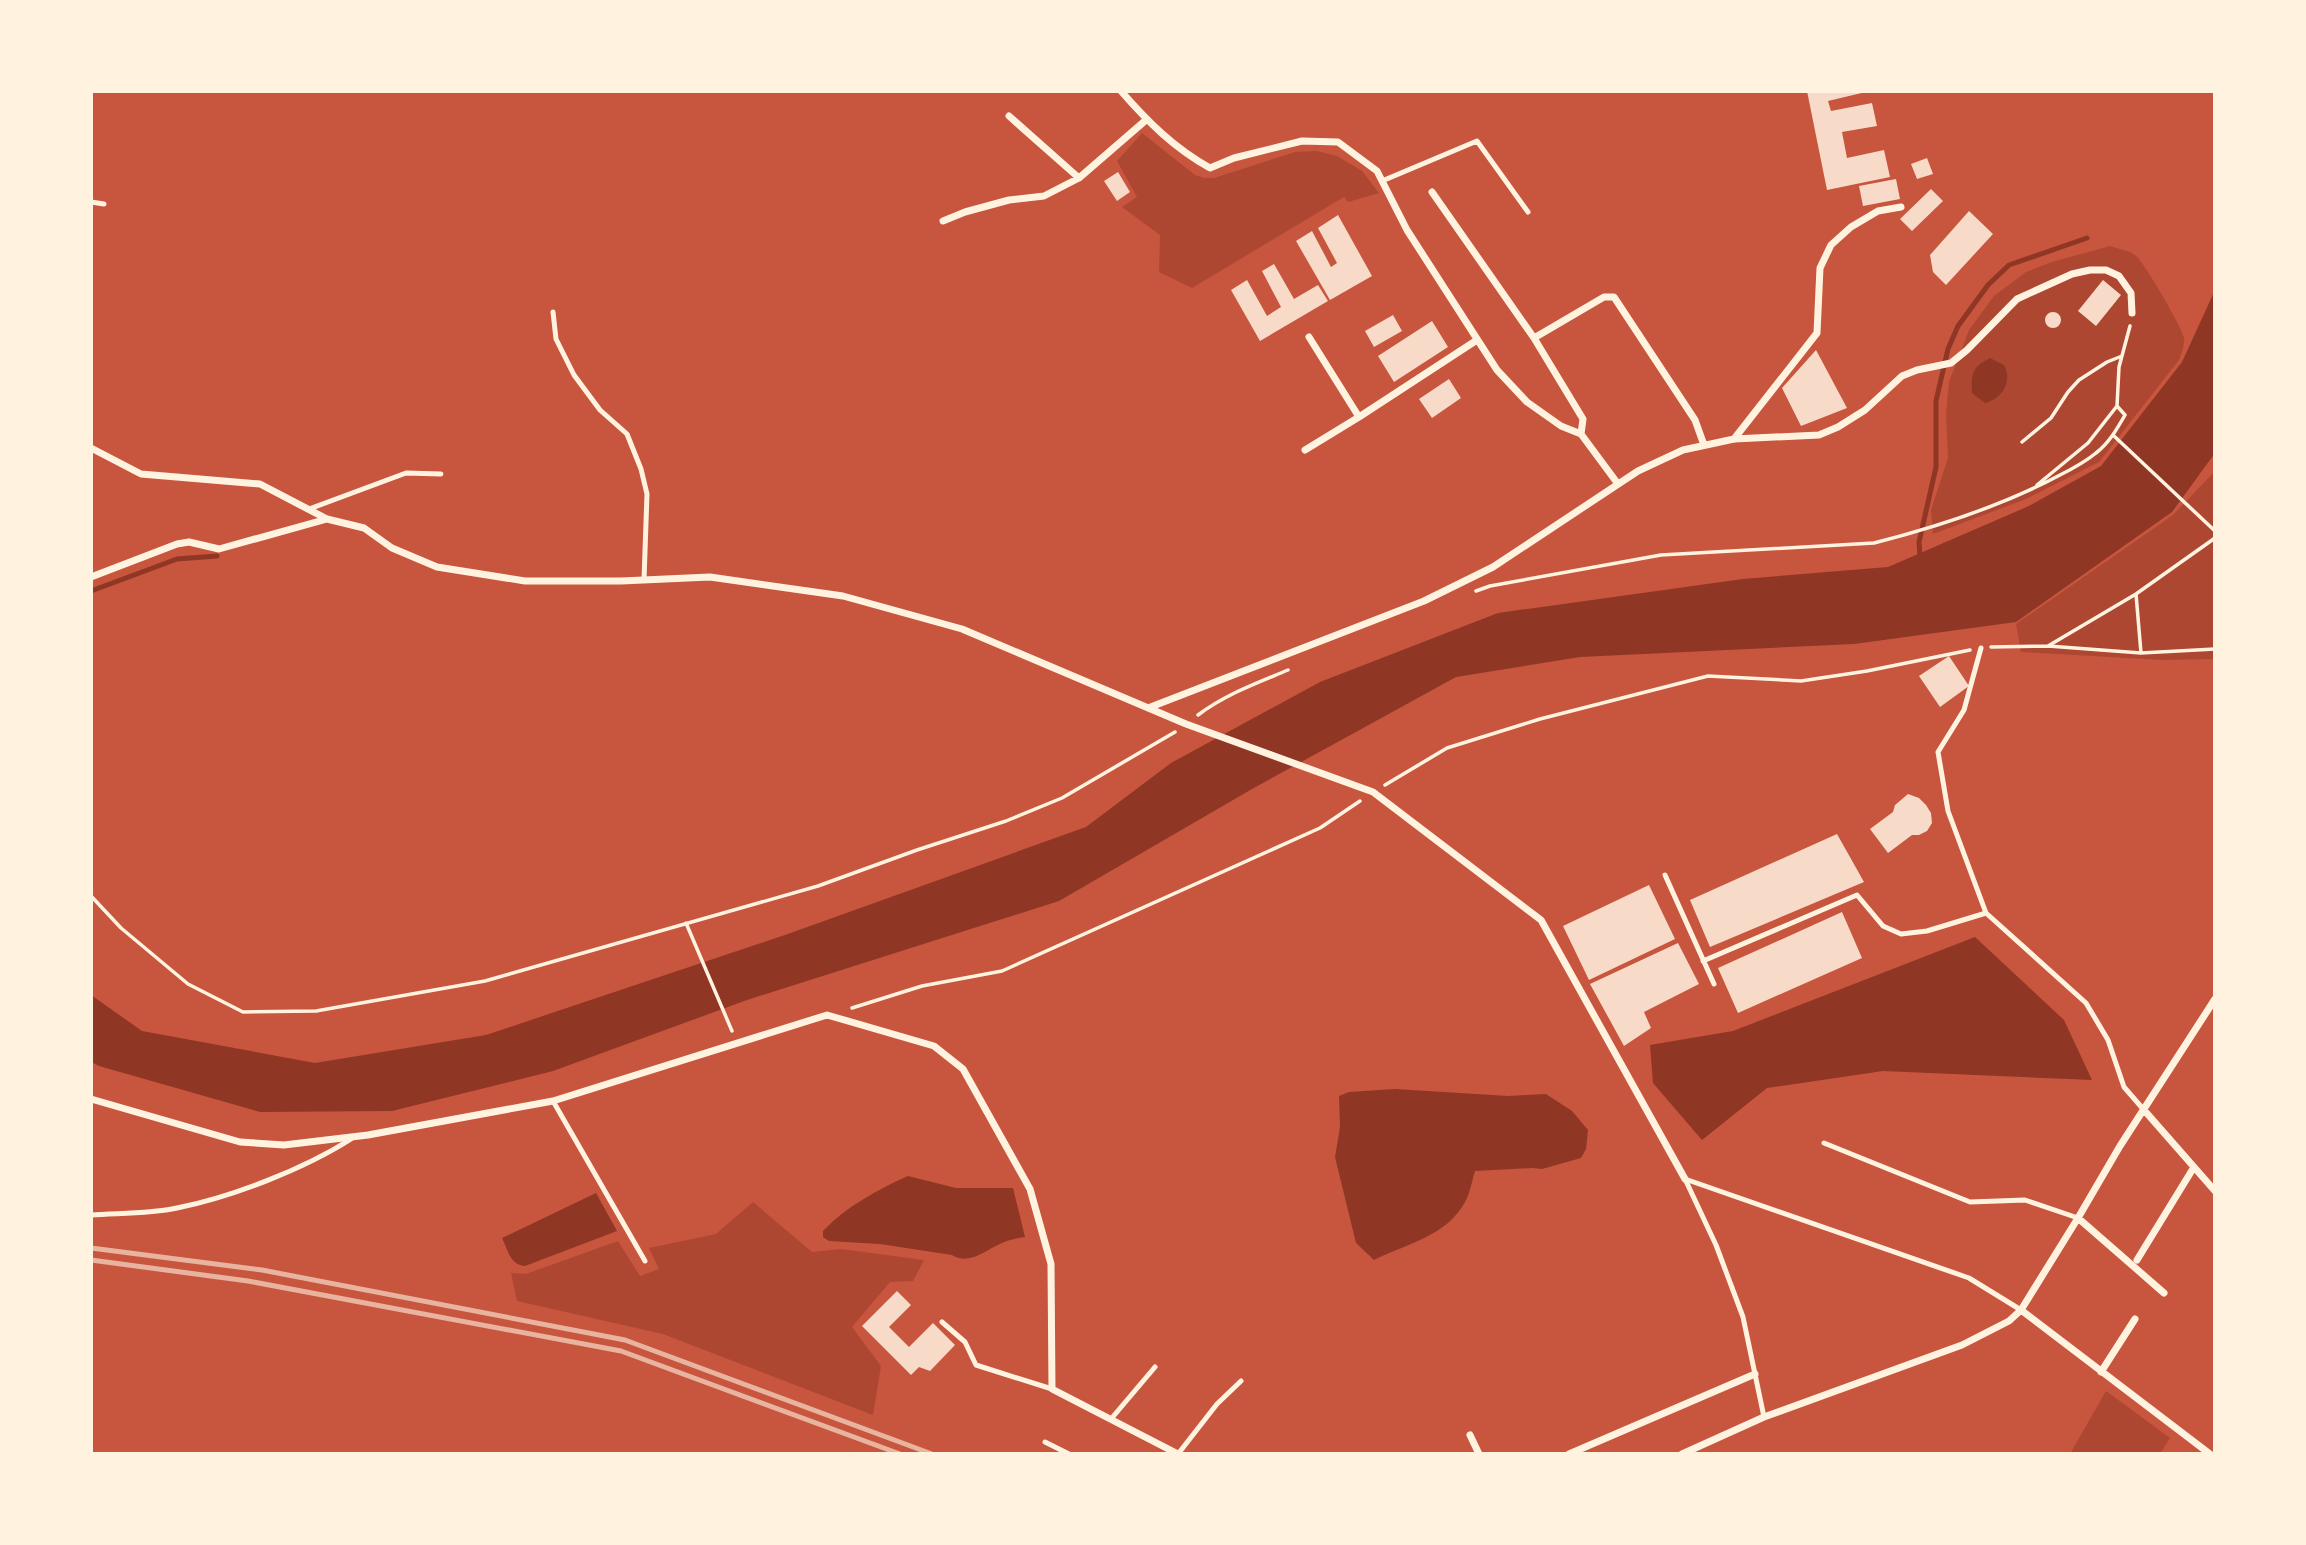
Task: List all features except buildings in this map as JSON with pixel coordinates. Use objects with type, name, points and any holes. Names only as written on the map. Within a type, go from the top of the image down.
[{"type":"street","points":[[1121,91],[1146,120],[1183,152],[1210,168],[1234,158],[1303,141],[1338,142],[1377,171],[1407,230],[1497,370],[1527,402],[1561,426],[1581,434],[1618,484]]},
{"type":"street","points":[[1009,116],[1079,178]]},
{"type":"street","points":[[943,222],[965,212],[998,203],[1044,196],[1079,178],[1146,120]]},
{"type":"street","points":[[1432,192],[1535,338],[1583,419],[1581,434]]},
{"type":"street","points":[[1734,439],[1817,333],[1820,268],[1830,245],[1851,227],[1878,211],[1901,207]]},
{"type":"street","points":[[1148,708],[1424,601],[1493,567],[1638,471],[1683,450],[1734,439],[1819,435],[1865,410],[1902,376],[1951,363],[1968,350],[2017,299],[2072,274],[2098,270],[2119,276],[2131,293],[2132,313]]},
{"type":"street","points":[[1535,338],[1604,297],[1614,298],[1695,420],[1704,445]]},
{"type":"street","points":[[1309,337],[1359,417]]},
{"type":"street","points":[[1305,450],[1477,340]]},
{"type":"street","points":[[91,448],[141,474],[260,484],[327,519],[364,528],[392,548],[437,567],[525,581],[710,577],[843,596],[962,629],[1186,724],[1373,792],[1541,920],[1685,1179]]},
{"type":"street","points":[[91,577],[177,544],[189,542],[219,549],[327,519]]},
{"type":"street","points":[[1682,1454],[1764,1417],[1962,1345],[2009,1321],[2021,1310],[2215,999]]},
{"type":"street","points":[[91,1098],[240,1142],[284,1145],[354,1137],[553,1101],[827,1015],[934,1046],[962,1069],[1030,1189],[1051,1264],[1052,1389],[1165,1451],[1178,1454]]},
{"type":"street","points":[[2144,1110],[2215,1191]]},
{"type":"street","points":[[2137,1260],[2194,1167]]},
{"type":"street","points":[[2078,1218],[2164,1293]]},
{"type":"street","points":[[2021,1310],[2210,1454]]},
{"type":"street","points":[[2101,1372],[2135,1319]]},
{"type":"street","points":[[1569,1454],[1755,1374]]},
{"type":"street","points":[[1470,1435],[1479,1454]]},
{"type":"lane","points":[[1382,181],[1477,141],[1528,212]]},
{"type":"lane","points":[[91,202],[104,204]]},
{"type":"lane","points":[[553,312],[556,339],[574,375],[600,410],[627,434],[641,469],[647,494],[644,580]]},
{"type":"lane","points":[[309,509],[406,473],[441,474]]},
{"type":"lane","points":[[1981,648],[1964,709],[1938,752],[1948,811],[1986,913],[2086,1003],[2108,1040],[2124,1087],[2144,1110]]},
{"type":"lane","points":[[1665,875],[1714,984]]},
{"type":"lane","points":[[1703,961],[1857,895],[1883,926],[1901,934],[1927,931],[1986,913]]},
{"type":"lane","points":[[553,1101],[645,1261]]},
{"type":"lane","points":[[91,1215],[175,1209],[225,1195],[322,1157],[354,1137]]},
{"type":"lane","points":[[1824,1143],[1970,1202],[2025,1200],[2078,1218]]},
{"type":"lane","points":[[1685,1179],[1969,1278],[2021,1310]]},
{"type":"lane","points":[[1685,1179],[1716,1245],[1743,1317],[1764,1417]]},
{"type":"lane","points":[[942,1322],[965,1342],[976,1365],[1052,1389]]},
{"type":"lane","points":[[1111,1419],[1155,1367]]},
{"type":"lane","points":[[1178,1454],[1217,1405],[1241,1381]]},
{"type":"lane","points":[[1045,1442],[1069,1454]]},
{"type":"path","points":[[2030,491],[2088,443],[2117,406],[2119,367],[2132,313]]},
{"type":"path","points":[[2022,442],[2051,418],[2079,380],[2122,356]]},
{"type":"path","points":[[1465,596],[1490,586],[1661,555],[1874,543],[1909,534],[2030,491],[2081,464],[2097,453],[2113,436],[2125,415],[2117,406]]},
{"type":"path","points":[[2113,436],[2215,531]]},
{"type":"path","points":[[2049,646],[2136,594],[2215,538]]},
{"type":"path","points":[[2136,594],[2141,653]]},
{"type":"path","points":[[1981,648],[2049,646],[2141,653],[2215,649]]},
{"type":"path","points":[[1186,724],[1215,703],[1247,686],[1294,667]]},
{"type":"path","points":[[91,897],[121,928],[188,984],[243,1012],[316,1010],[485,981],[818,886],[1006,821],[1062,798],[1169,736]]},
{"type":"path","points":[[686,923],[731,1027]]},
{"type":"shaded area","points":[[1142,133],[1195,175],[1204,178],[1214,178],[1295,152],[1317,151],[1337,156],[1362,171],[1379,193],[1348,202],[1344,197],[1192,288],[1159,272],[1160,235],[1122,207],[1137,197],[1117,161]]},
{"type":"shaded area","points":[[2110,246],[2136,256],[2154,282],[2184,338],[2179,360],[2099,462],[2026,499],[1933,534],[1931,510],[1948,458],[1946,414],[1949,382],[1969,330],[1994,296],[2026,272]]},
{"type":"shaded area","points":[[2215,290],[2215,453],[2172,512],[2016,622],[1854,644],[1580,657],[1456,677],[1252,789],[1059,901],[747,1000],[553,1071],[392,1111],[260,1112],[91,1062],[91,995],[142,1031],[315,1063],[486,1035],[785,935],[1086,827],[1171,763],[1320,682],[1498,613],[1743,579],[1888,567],[2029,506],[2101,466],[2182,362]]},
{"type":"shaded area","points":[[1990,358],[2004,365],[2007,377],[2001,393],[1985,403],[1972,393],[1972,381],[1976,368]]},
{"type":"shaded area","points":[[2215,471],[2215,659],[2162,660],[2021,652],[2016,624],[2173,515]]},
{"type":"shaded area","points":[[1975,937],[2064,1020],[2092,1080],[1883,1071],[1767,1088],[1702,1140],[1653,1083],[1650,1045],[1733,1031]]},
{"type":"shaded area","points":[[1395,1089],[1508,1096],[1546,1094],[1572,1111],[1588,1130],[1586,1149],[1581,1158],[1542,1169],[1475,1171],[1465,1202],[1448,1223],[1425,1238],[1374,1260],[1356,1243],[1335,1157],[1340,1127],[1339,1096],[1349,1092]]},
{"type":"shaded area","points":[[908,1176],[956,1188],[1013,1188],[1025,1237],[1007,1241],[966,1259],[880,1244],[829,1241],[823,1237],[823,1231],[852,1206]]},
{"type":"shaded area","points":[[596,1193],[617,1231],[525,1266],[513,1260],[502,1238]]},
{"type":"shaded area","points":[[753,1202],[812,1252],[841,1249],[924,1260],[913,1281],[890,1282],[852,1327],[881,1366],[873,1415],[663,1334],[517,1301],[511,1273],[526,1274],[618,1241],[640,1276],[659,1269],[649,1248],[716,1234]]},
{"type":"shaded area","points":[[2106,1391],[2170,1438],[2160,1454],[2070,1454]]},
{"type":"waterway","points":[[1920,557],[1919,542],[1936,467],[1936,401],[1948,349],[1958,326],[1988,285],[2009,265],[2087,238]]},
{"type":"waterway","points":[[91,591],[177,559],[217,556]]},
{"type":"railway","points":[[91,1248],[262,1270],[625,1340],[932,1454]]},
{"type":"railway","points":[[91,1260],[248,1281],[621,1351],[900,1454]]}]
